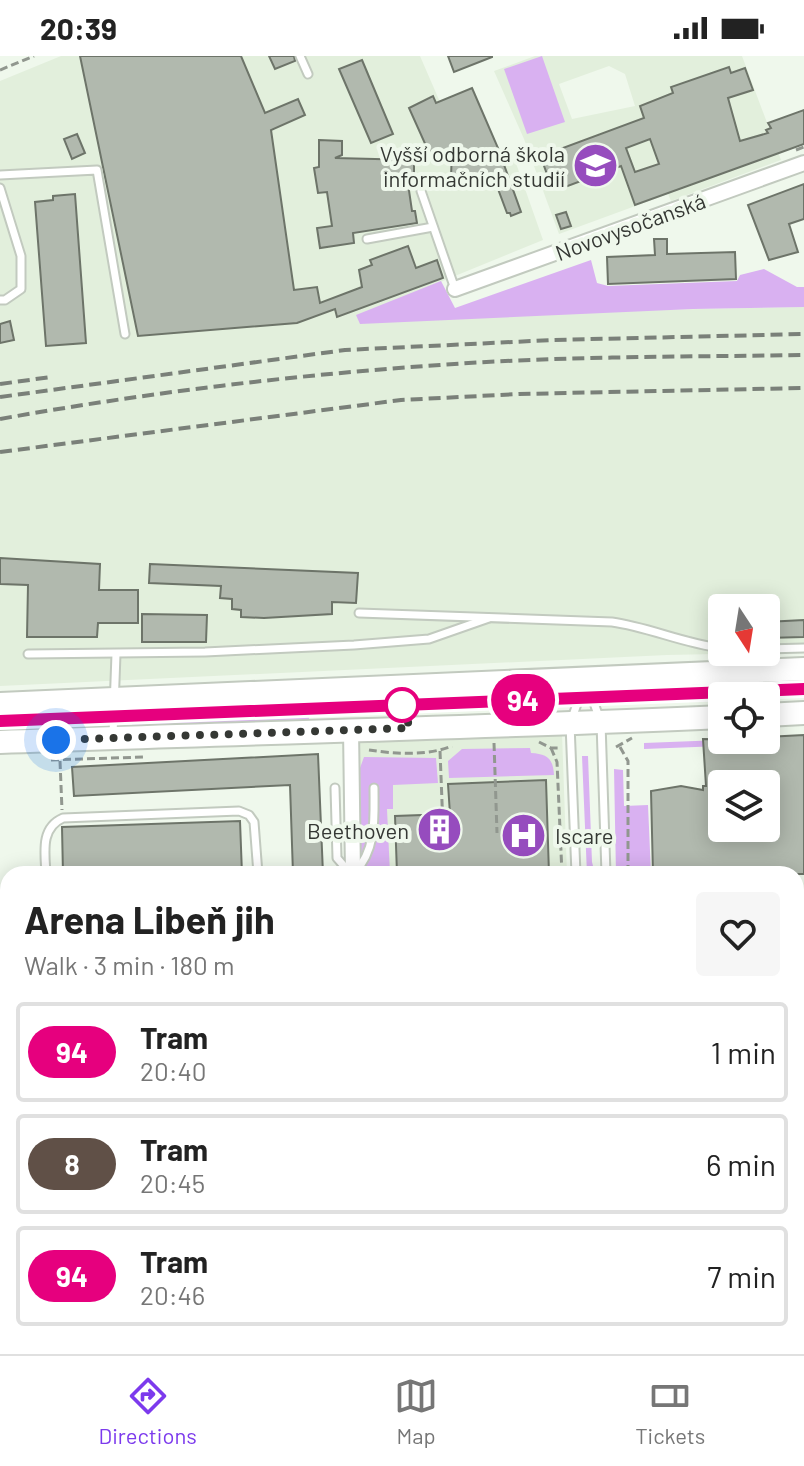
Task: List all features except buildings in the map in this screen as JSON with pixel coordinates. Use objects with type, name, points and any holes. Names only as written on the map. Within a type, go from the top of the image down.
[{"type":"main road","points":[[0,704],[585,678],[708,665]]},
{"type":"main road","points":[[777,666],[804,669]]},
{"type":"main road","points":[[780,714],[804,713]]},
{"type":"main road","points":[[0,742],[708,718]]},
{"type":"street","name":"Novovysočanská","points":[[455,289],[804,163]]},
{"type":"street","points":[[351,729],[353,866]]},
{"type":"lane","points":[[300,56],[308,74]]},
{"type":"lane","points":[[0,175],[97,170],[125,334]]},
{"type":"lane","points":[[0,188],[21,256],[21,289],[0,300]]},
{"type":"lane","points":[[421,191],[455,289]]},
{"type":"lane","points":[[367,239],[433,227]]},
{"type":"lane","points":[[359,613],[612,622],[639,626],[708,646]]},
{"type":"lane","points":[[28,654],[116,654],[354,645],[429,639],[489,618]]},
{"type":"lane","points":[[780,649],[804,648]]},
{"type":"lane","points":[[113,738],[116,654]]},
{"type":"lane","points":[[585,678],[601,723],[606,866]]},
{"type":"lane","points":[[576,866],[570,724],[585,678]]},
{"type":"lane","points":[[335,788],[337,858],[345,866]]},
{"type":"lane","points":[[361,866],[373,836],[374,788]]},
{"type":"lane","points":[[46,866],[45,839],[55,821],[63,818],[239,811],[249,815],[254,822],[257,866]]},
{"type":"path","points":[[0,70],[34,56]]},
{"type":"path","points":[[539,742],[558,748]]},
{"type":"path","points":[[482,744],[494,743],[497,833]]},
{"type":"path","points":[[369,750],[386,753],[440,751],[457,745]]},
{"type":"path","points":[[620,747],[628,761],[628,866]]},
{"type":"path","points":[[551,748],[557,762],[562,866]]},
{"type":"path","points":[[440,751],[443,827]]},
{"type":"path","points":[[60,760],[63,818]]},
{"type":"shaded area","points":[[61,56],[420,56],[466,162],[511,149],[543,240],[357,316],[804,307],[804,652],[780,653],[780,594],[708,594],[708,654],[0,686],[0,81]]},
{"type":"shaded area","points":[[535,56],[742,56],[781,160],[671,201],[668,194],[559,234],[524,139],[494,71]],"holes":[[[609,66],[625,74],[635,106],[572,119],[559,84]]]},
{"type":"shaded area","points":[[542,56],[565,122],[527,134],[504,69]]},
{"type":"shaded area","points":[[591,260],[597,283],[608,286],[737,281],[740,275],[764,269],[797,287],[804,287],[804,307],[360,324],[356,315],[441,281],[455,308]]},
{"type":"shaded area","points":[[308,699],[309,719],[132,726],[132,706]]},
{"type":"shaded area","points":[[94,708],[95,728],[0,731],[0,712]]},
{"type":"shaded area","points":[[562,733],[567,866],[360,866],[357,742]]},
{"type":"shaded area","points":[[708,741],[708,747],[644,749],[644,743]]},
{"type":"shaded area","points":[[530,748],[531,753],[548,758],[554,775],[449,778],[448,761],[462,749]]},
{"type":"shaded area","points":[[582,756],[588,756],[593,866],[587,866]]},
{"type":"shaded area","points":[[364,757],[436,758],[438,783],[393,785],[393,809],[387,809],[390,866],[365,866],[361,853],[360,768]]},
{"type":"shaded area","points":[[614,769],[623,770],[624,806],[648,805],[651,866],[616,866]]},
{"type":"tram line","points":[[0,721],[804,689]]},
{"type":"tram line","name":"94","points":[[0,721],[804,689]]},
{"type":"railway","points":[[0,397],[345,350],[554,340],[804,334]]},
{"type":"railway","points":[[0,419],[164,393],[385,369],[531,360],[804,355]]},
{"type":"railway","points":[[0,384],[51,377]]},
{"type":"railway","points":[[0,452],[401,400],[519,394],[804,388]]},
{"type":"place","name":"Vyšší odborná škola informačních studií","points":[[596,166]]},
{"type":"place","name":"Beethoven","points":[[440,830]]},
{"type":"place","name":"Iscare","points":[[524,835]]},
{"type":"route","points":[[56,740],[410,728],[402,705]]}]
